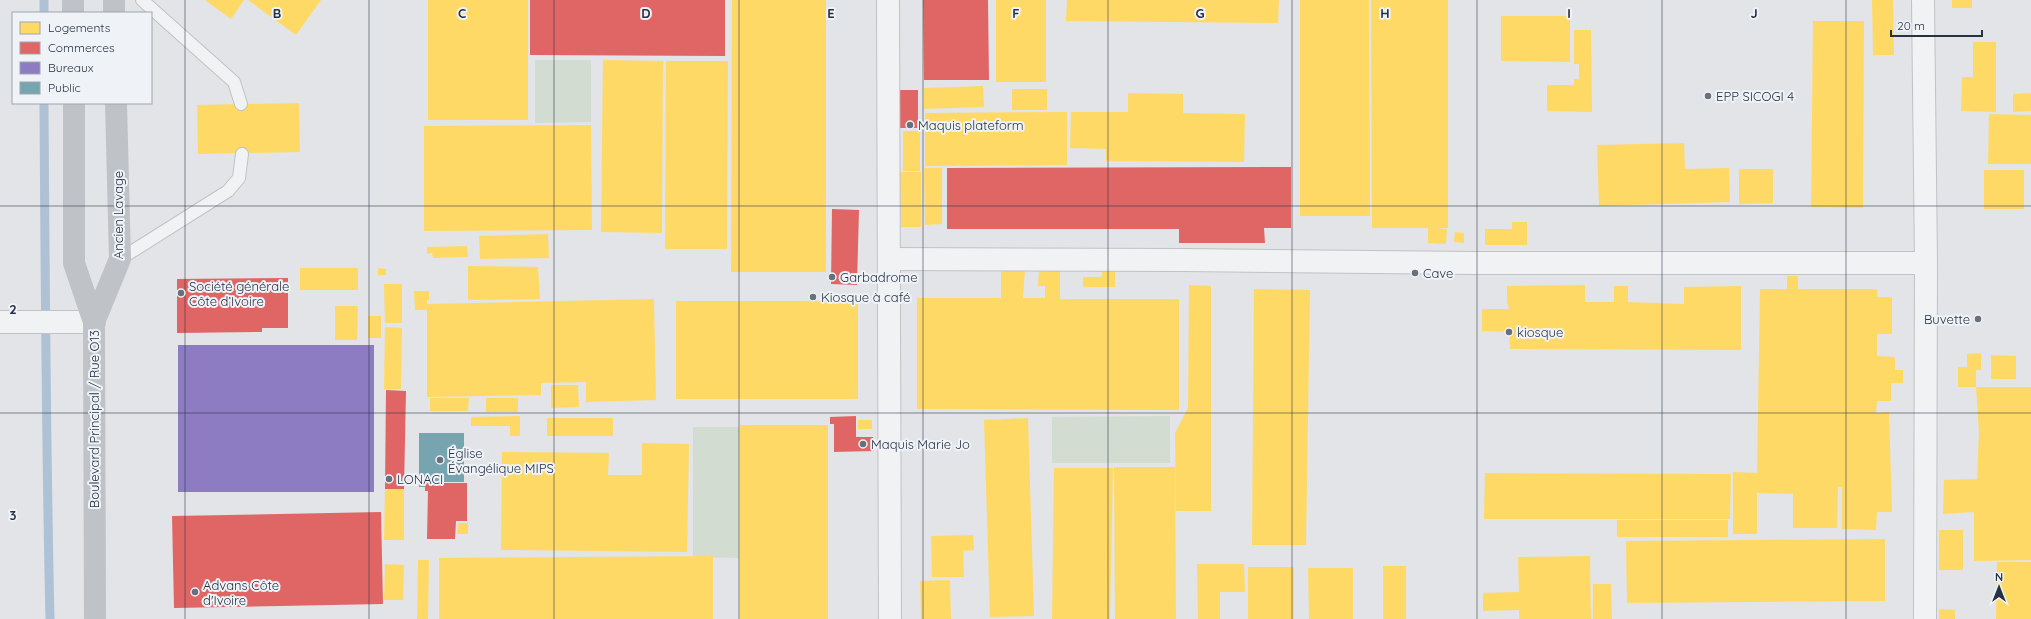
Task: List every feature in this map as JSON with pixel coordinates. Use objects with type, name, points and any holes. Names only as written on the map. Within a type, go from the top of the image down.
[{"type":"main road","points":[[73,0],[73,12]]},
{"type":"main road","points":[[114,0],[114,12]]},
{"type":"main road","name":"Boulevard Principal / Rue O13","points":[[74,104],[74,263],[94,322],[95,619]]},
{"type":"main road","name":"Ancien Lavage","points":[[94,322],[120,259],[116,104]]},
{"type":"street","points":[[888,0],[890,619]]},
{"type":"street","points":[[1923,0],[1926,263],[1925,619]]},
{"type":"street","points":[[890,259],[1474,263],[1926,263]]},
{"type":"street","points":[[0,322],[94,322]]},
{"type":"lane","points":[[142,0],[234,82],[241,104]]},
{"type":"lane","points":[[120,259],[228,191],[239,178],[242,154]]},
{"type":"shaded area","points":[[535,60],[591,60],[591,122],[535,123]]},
{"type":"shaded area","points":[[1170,416],[1170,463],[1052,463],[1052,417]]},
{"type":"shaded area","points":[[693,427],[739,427],[739,558],[693,557]]},
{"type":"building: Logements","points":[[205,0],[244,0],[231,19]]},
{"type":"building: Logements","points":[[248,0],[321,0],[296,35]]},
{"type":"building: Logements","points":[[428,0],[528,0],[528,120],[428,120]]},
{"type":"building: Logements","points":[[732,0],[826,0],[826,272],[731,272]]},
{"type":"building: Logements","points":[[996,0],[1046,0],[1046,82],[996,82]]},
{"type":"building: Logements","points":[[1067,0],[1279,0],[1278,23],[1066,21]]},
{"type":"building: Logements","points":[[1300,0],[1369,0],[1370,216],[1300,216]]},
{"type":"building: Logements","points":[[1371,0],[1448,0],[1448,228],[1436,228],[1447,229],[1446,244],[1428,243],[1428,228],[1372,228]]},
{"type":"building: Logements","points":[[1872,0],[1893,0],[1894,55],[1873,55]]},
{"type":"building: Logements","points":[[1952,0],[1972,0],[1972,8],[1952,8]]},
{"type":"building: Logements","points":[[1501,16],[1570,16],[1570,62],[1501,61]]},
{"type":"building: Logements","points":[[1813,21],[1864,21],[1863,208],[1811,207]]},
{"type":"building: Logements","points":[[1574,30],[1591,30],[1592,112],[1547,111],[1547,85],[1574,85],[1574,79],[1579,79],[1579,64],[1574,64]]},
{"type":"building: Logements","points":[[1973,42],[1996,42],[1996,112],[1961,111],[1962,77],[1973,77]]},
{"type":"building: Logements","points":[[603,60],[663,61],[662,233],[601,232]]},
{"type":"building: Logements","points":[[666,61],[728,61],[727,249],[665,249]]},
{"type":"building: Logements","points":[[983,86],[984,107],[924,109],[924,88]]},
{"type":"building: Logements","points":[[1012,89],[1047,89],[1047,110],[1012,110]]},
{"type":"building: Logements","points":[[1128,93],[1183,94],[1183,113],[1245,114],[1244,162],[1106,161],[1106,149],[1070,148],[1071,112],[1128,112]]},
{"type":"building: Logements","points":[[2031,93],[2031,111],[2013,112],[2013,94]]},
{"type":"building: Logements","points":[[299,103],[300,152],[198,154],[197,105]]},
{"type":"building: Logements","points":[[1067,112],[1067,165],[925,166],[925,113]]},
{"type":"building: Logements","points":[[1989,114],[2031,115],[2031,164],[1988,164]]},
{"type":"building: Logements","points":[[591,125],[592,230],[424,231],[424,126]]},
{"type":"building: Logements","points":[[903,131],[920,131],[920,171],[903,171]]},
{"type":"building: Logements","points":[[1684,143],[1685,169],[1729,168],[1730,202],[1599,206],[1597,145]]},
{"type":"building: Logements","points":[[924,168],[942,168],[942,224],[925,225]]},
{"type":"building: Logements","points":[[1739,169],[1773,169],[1773,203],[1739,204]]},
{"type":"building: Logements","points":[[1984,170],[2024,170],[2024,209],[1984,209]]},
{"type":"building: Logements","points":[[900,172],[921,172],[921,227],[901,227]]},
{"type":"building: Logements","points":[[1512,222],[1527,222],[1527,245],[1485,245],[1485,229],[1512,229]]},
{"type":"building: Logements","points":[[1455,232],[1464,233],[1464,243],[1454,242]]},
{"type":"building: Logements","points":[[548,234],[549,258],[480,259],[479,236]]},
{"type":"building: Logements","points":[[467,246],[468,257],[433,258],[432,253],[427,254],[427,247]]},
{"type":"building: Logements","points":[[468,266],[538,267],[540,299],[468,300]]},
{"type":"building: Logements","points":[[300,268],[358,268],[358,290],[300,290]]},
{"type":"building: Logements","points":[[378,268],[386,269],[386,275],[378,275]]},
{"type":"building: Logements","points":[[1001,269],[1025,269],[1023,298],[1045,298],[1045,286],[1038,286],[1039,271],[1060,271],[1060,299],[1179,299],[1179,410],[917,409],[917,298],[1001,298]]},
{"type":"building: Logements","points":[[1102,270],[1115,270],[1115,287],[1083,287],[1083,277],[1102,277]]},
{"type":"building: Logements","points":[[1787,276],[1798,276],[1798,289],[1877,289],[1877,297],[1892,297],[1892,334],[1877,334],[1877,356],[1895,357],[1895,370],[1903,370],[1903,383],[1891,383],[1891,401],[1877,401],[1876,413],[1889,412],[1892,512],[1877,512],[1876,530],[1842,529],[1842,487],[1838,487],[1837,528],[1793,528],[1793,494],[1757,493],[1757,534],[1733,534],[1733,472],[1757,473],[1760,289],[1787,289]]},
{"type":"building: Logements","points":[[384,284],[402,284],[402,323],[385,323]]},
{"type":"building: Logements","points":[[1189,285],[1211,286],[1211,511],[1176,511],[1175,433],[1188,408]]},
{"type":"building: Logements","points":[[1585,285],[1585,302],[1614,302],[1614,286],[1628,286],[1628,302],[1684,304],[1684,287],[1741,286],[1741,350],[1510,349],[1509,322],[1509,332],[1482,331],[1482,309],[1509,309],[1507,302],[1507,286]]},
{"type":"building: Logements","points":[[1254,289],[1310,290],[1306,545],[1252,545]]},
{"type":"building: Logements","points":[[414,291],[429,291],[429,300],[427,300],[427,304],[654,299],[656,400],[586,402],[586,382],[541,383],[541,395],[427,397],[427,310],[415,310]]},
{"type":"building: Logements","points":[[676,301],[858,301],[858,399],[676,399]]},
{"type":"building: Logements","points":[[335,306],[358,306],[357,340],[335,340]]},
{"type":"building: Logements","points":[[368,316],[381,316],[381,338],[368,338]]},
{"type":"building: Logements","points":[[385,327],[402,328],[401,389],[384,389]]},
{"type":"building: Logements","points":[[1981,353],[1981,370],[1976,370],[1976,387],[1958,387],[1958,367],[1967,367],[1967,354]]},
{"type":"building: Logements","points":[[1991,355],[2016,356],[2016,379],[1991,379]]},
{"type":"building: Logements","points":[[551,385],[578,385],[579,407],[551,408]]},
{"type":"building: Logements","points":[[1976,387],[2031,387],[2031,560],[1974,561],[1974,512],[1943,514],[1944,480],[1977,479],[1979,432]]},
{"type":"building: Logements","points":[[430,398],[469,398],[468,411],[430,411]]},
{"type":"building: Logements","points":[[486,398],[518,398],[518,412],[486,412]]},
{"type":"building: Logements","points":[[520,416],[520,436],[510,436],[510,426],[471,426],[471,417]]},
{"type":"building: Logements","points":[[547,418],[613,418],[613,436],[547,436]]},
{"type":"building: Logements","points":[[1028,418],[1034,616],[990,617],[984,420]]},
{"type":"building: Logements","points":[[858,420],[872,420],[872,429],[858,429]]},
{"type":"building: Logements","points":[[740,425],[828,425],[828,619],[740,619]]},
{"type":"building: Logements","points":[[642,443],[689,444],[687,552],[501,550],[502,452],[609,453],[608,475],[642,475]]},
{"type":"building: Logements","points":[[1114,467],[1175,467],[1176,619],[1115,619]]},
{"type":"building: Logements","points":[[1054,468],[1113,468],[1110,619],[1052,619]]},
{"type":"building: Logements","points":[[1485,473],[1731,474],[1730,519],[1484,519]]},
{"type":"building: Logements","points":[[385,489],[404,489],[404,540],[384,540]]},
{"type":"building: Logements","points":[[1617,520],[1728,520],[1728,537],[1617,537]]},
{"type":"building: Logements","points":[[458,523],[468,523],[468,534],[457,534]]},
{"type":"building: Logements","points":[[1939,530],[1963,530],[1963,570],[1939,570]]},
{"type":"building: Logements","points":[[973,535],[974,550],[963,551],[964,577],[932,577],[931,536]]},
{"type":"building: Logements","points":[[1885,539],[1885,601],[1627,603],[1626,541]]},
{"type":"building: Logements","points":[[713,556],[713,619],[439,619],[439,558]]},
{"type":"building: Logements","points":[[1590,556],[1591,619],[1519,619],[1519,610],[1483,611],[1483,593],[1519,592],[1518,557]]},
{"type":"building: Logements","points":[[418,560],[429,560],[428,619],[417,619]]},
{"type":"building: Logements","points":[[1997,562],[2031,562],[2031,619],[1996,619]]},
{"type":"building: Logements","points":[[385,564],[404,565],[403,600],[384,600]]},
{"type":"building: Logements","points":[[1197,564],[1244,564],[1245,592],[1220,592],[1220,619],[1198,619]]},
{"type":"building: Logements","points":[[1383,566],[1406,566],[1406,619],[1383,619]]},
{"type":"building: Logements","points":[[1248,567],[1294,567],[1294,619],[1248,619]]},
{"type":"building: Logements","points":[[1308,568],[1353,568],[1353,619],[1309,619]]},
{"type":"building: Logements","points":[[950,580],[951,619],[921,619],[920,581]]},
{"type":"building: Logements","points":[[1593,584],[1611,584],[1612,619],[1593,619]]},
{"type":"building: Logements","points":[[1939,609],[1955,610],[1955,619],[1939,619]]},
{"type":"building: Commerces","points":[[530,0],[725,0],[725,56],[530,55]]},
{"type":"building: Commerces","points":[[923,0],[988,0],[989,80],[924,80]]},
{"type":"building: Commerces","points":[[900,90],[918,90],[918,128],[900,128]]},
{"type":"building: Commerces","points":[[1291,167],[1291,228],[1264,228],[1265,243],[1179,243],[1179,229],[947,229],[947,168]]},
{"type":"building: Commerces","points":[[832,209],[859,210],[857,285],[831,284]]},
{"type":"building: Commerces","points":[[288,278],[288,328],[262,328],[262,332],[177,333],[177,279]]},
{"type":"building: Commerces","points":[[386,390],[406,391],[404,489],[385,489]]},
{"type":"building: Commerces","points":[[856,416],[856,437],[873,437],[874,451],[834,452],[834,424],[830,424],[830,417]]},
{"type":"building: Commerces","points":[[425,483],[467,483],[467,521],[456,521],[455,539],[427,539],[428,491],[425,491]]},
{"type":"building: Commerces","points":[[381,512],[383,604],[174,608],[172,516]]},
{"type":"building: Bureaux","points":[[178,345],[374,345],[374,492],[178,492]]},
{"type":"building: Public","points":[[419,433],[464,433],[464,482],[425,482],[425,487],[419,487]]},
{"type":"waterway","points":[[44,0],[44,12]]},
{"type":"waterway","points":[[44,104],[50,619]]},
{"type":"place","name":"EPP SICOGI 4","points":[[1708,96]]},
{"type":"place","name":"Maquis plateform","points":[[910,125]]},
{"type":"place","name":"Cave","points":[[1415,273]]},
{"type":"place","name":"Garbadrome","points":[[832,277]]},
{"type":"place","name":"Société générale Côte d’Ivoire","points":[[181,293]]},
{"type":"place","name":"Kiosque à café","points":[[813,297]]},
{"type":"place","name":"Buvette","points":[[1978,319]]},
{"type":"place","name":"kiosque","points":[[1509,332]]},
{"type":"place","name":"Maquis Marie Jo","points":[[863,444]]},
{"type":"place","name":"Église Évangélique MIPS","points":[[440,460]]},
{"type":"place","name":"LONACI","points":[[389,479]]},
{"type":"place","name":"Advans Côte d'Ivoire","points":[[195,592]]}]
